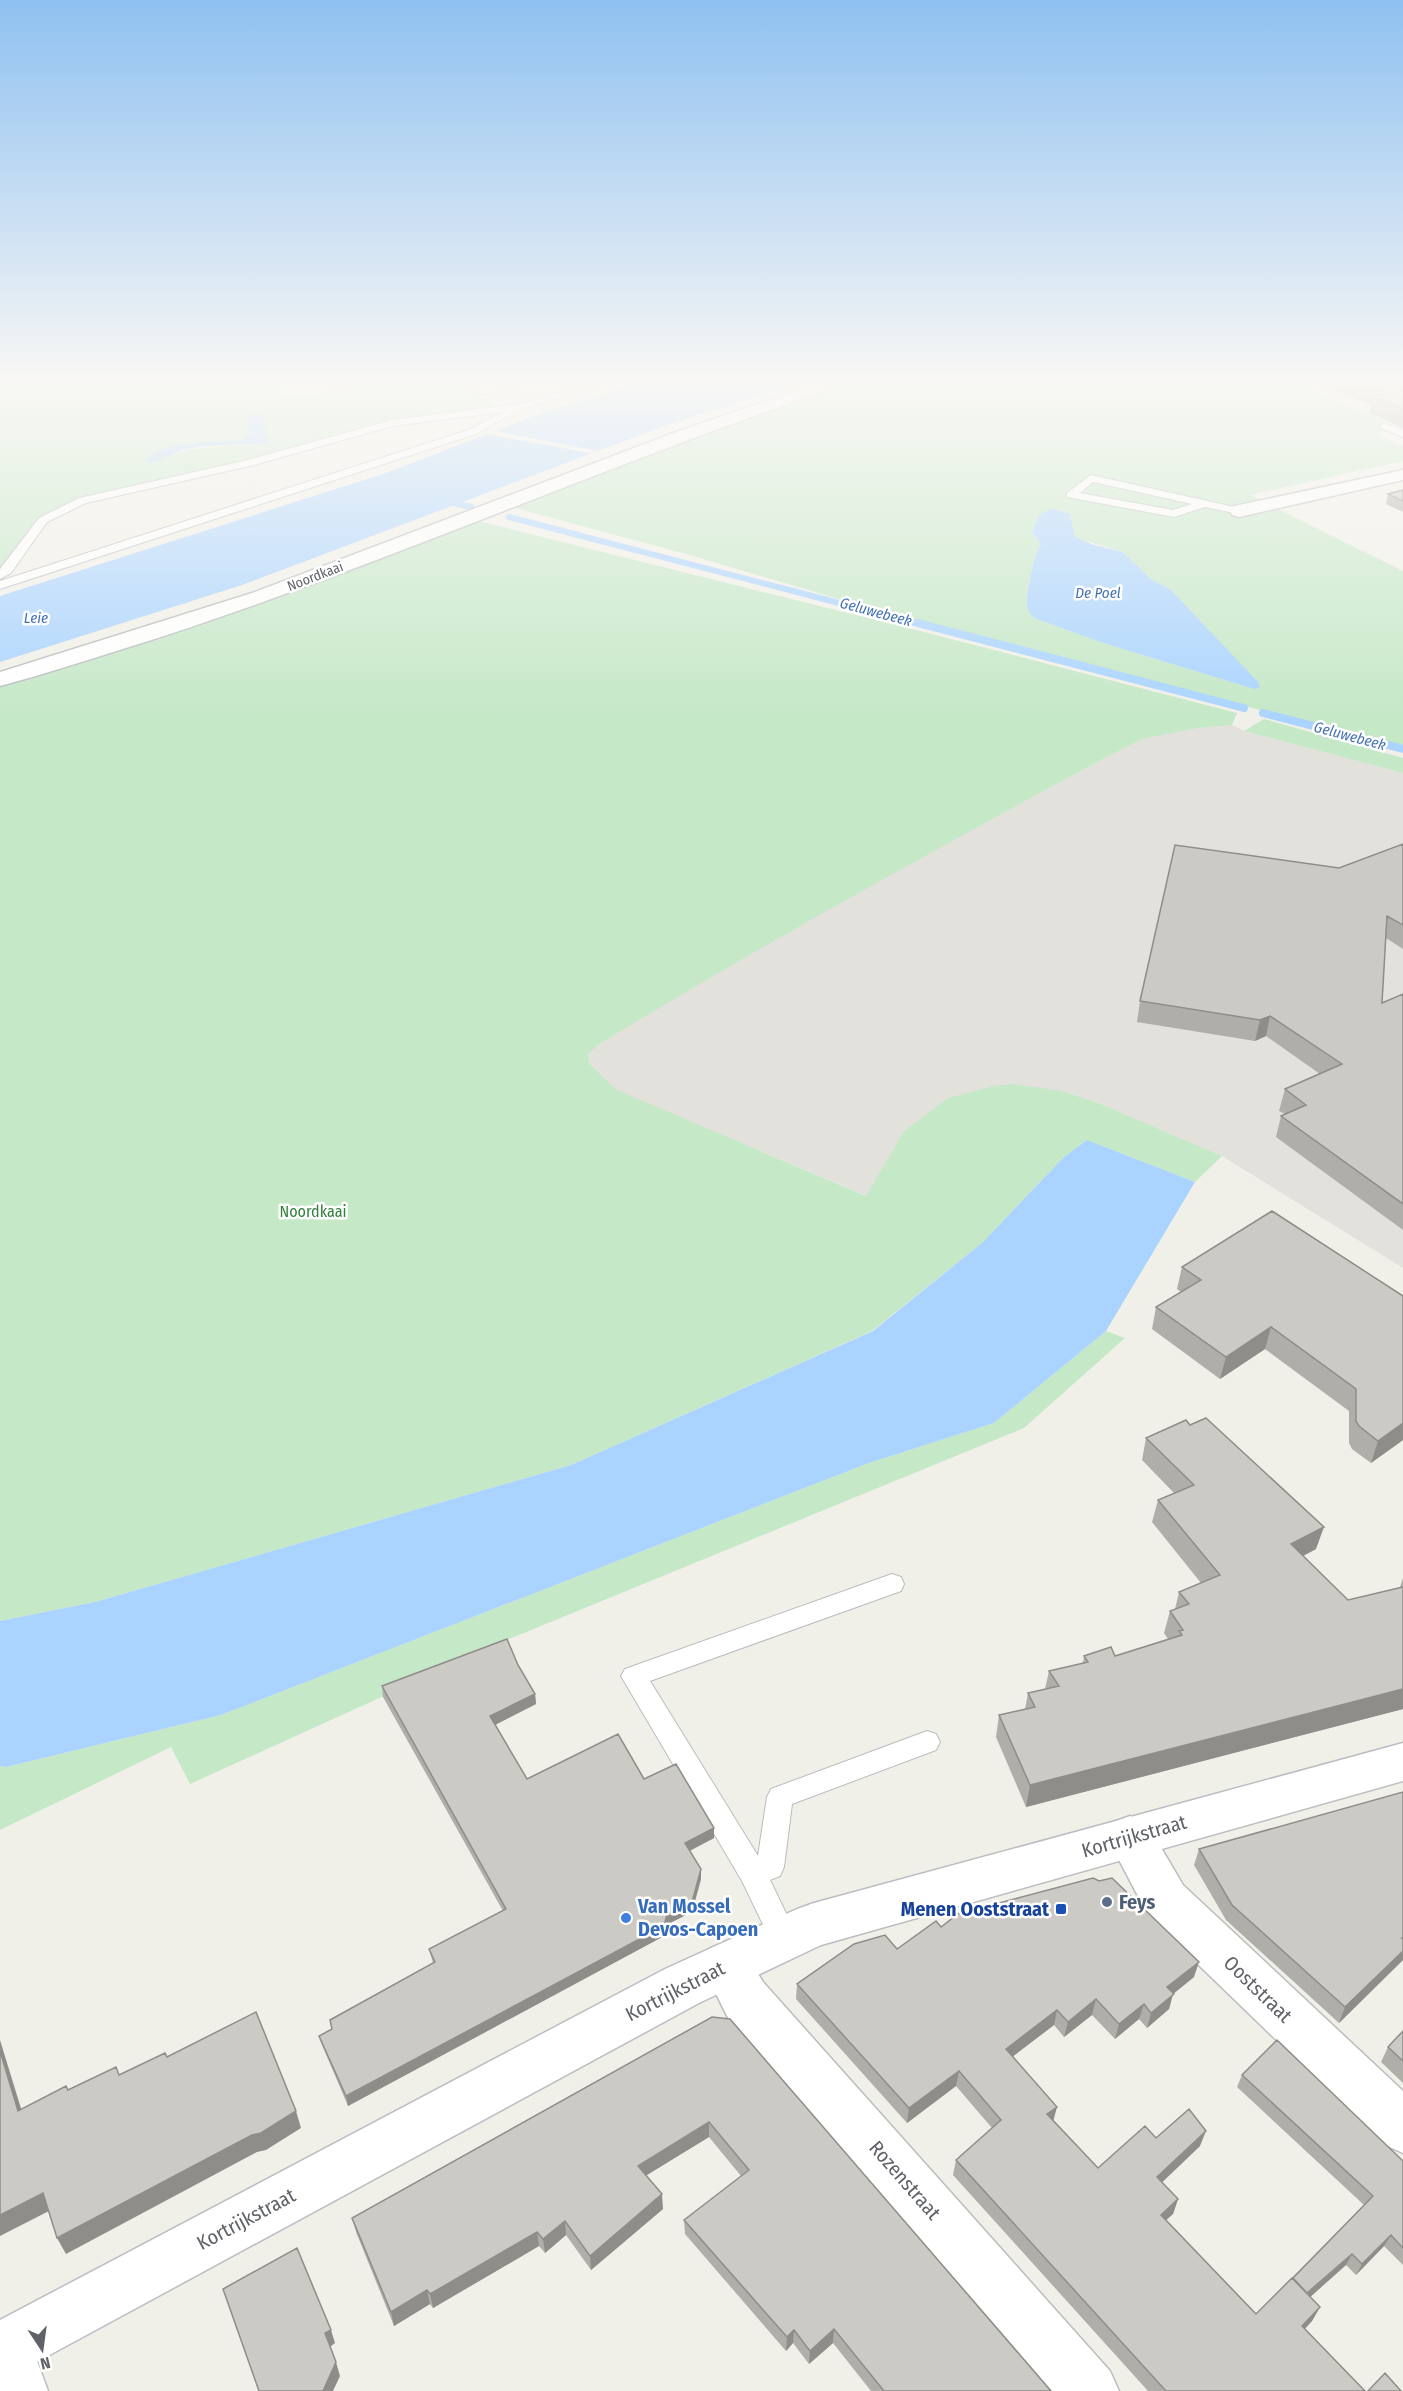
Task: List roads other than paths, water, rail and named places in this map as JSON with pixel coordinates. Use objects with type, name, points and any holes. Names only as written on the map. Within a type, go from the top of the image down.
[{"type":"street","name":"Noordkaai","points":[[0,679],[170,627],[260,596],[521,497]]},
{"type":"street","points":[[1239,511],[1305,497]]},
{"type":"street","name":"Kortrijkstraat","points":[[8,2364],[682,1986],[814,1925],[1403,1762]]},
{"type":"street","name":"Ooststraat","points":[[1130,1837],[1166,1901],[1403,2127]]},
{"type":"street","name":"Rozenstraat","points":[[726,1965],[745,1999],[1090,2391]]},
{"type":"lane","points":[[0,575],[7,570],[43,520],[83,500],[99,497]]},
{"type":"lane","points":[[0,585],[273,497]]},
{"type":"lane","points":[[1080,497],[1174,514],[1205,503]]},
{"type":"lane","points":[[1176,497],[1239,511]]},
{"type":"lane","points":[[784,1938],[752,1872],[634,1676],[892,1584]]},
{"type":"lane","points":[[752,1872],[770,1867],[780,1797],[927,1742]]},
{"type":"water","name":"Leie","points":[[312,497],[477,497],[242,585],[0,662],[0,596]]},
{"type":"water","name":"De Poel","points":[[1052,509],[1070,514],[1075,537],[1094,545],[1123,552],[1152,580],[1170,589],[1258,682],[1260,688],[1254,689],[1100,642],[1034,618],[1028,610],[1027,597],[1033,566],[1041,544],[1032,532],[1041,515]]},
{"type":"water","points":[[1087,1140],[1195,1182],[1106,1331],[994,1423],[869,1463],[221,1715],[6,1767],[0,1766],[0,1621],[95,1602],[571,1465],[873,1331],[983,1242],[1064,1157]]},
{"type":"waterway","name":"Geluwebeek","points":[[442,500],[471,507]]},
{"type":"waterway","name":"Geluwebeek","points":[[509,517],[881,614]]},
{"type":"waterway","name":"Geluwebeek","points":[[875,612],[1244,708]]},
{"type":"waterway","name":"Geluwebeek","points":[[1263,713],[1403,749]]},
{"type":"place","name":"Feys","points":[[1107,1902]]},
{"type":"place","name":"Menen Ooststraat","points":[[1061,1909]]},
{"type":"place","name":"Van Mossel Devos-Capoen","points":[[626,1918]]}]
